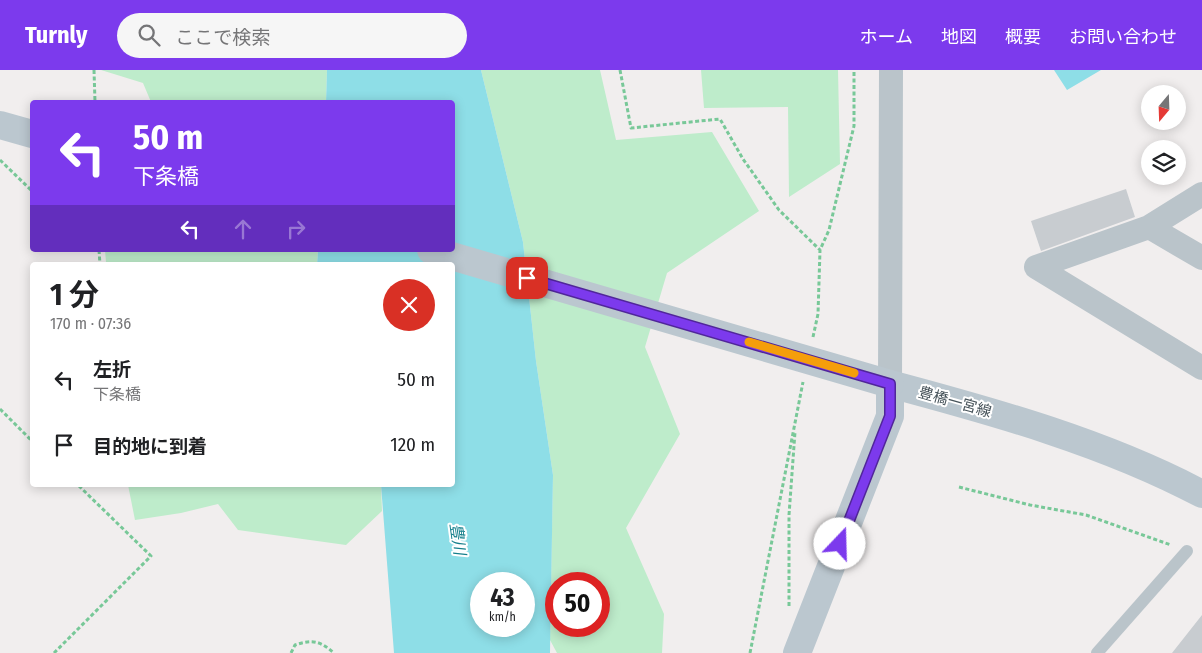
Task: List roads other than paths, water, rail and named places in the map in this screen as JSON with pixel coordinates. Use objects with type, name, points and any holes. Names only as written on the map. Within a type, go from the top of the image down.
[{"type":"main road","points":[[0,124],[30,133]]},
{"type":"main road","name":"豊橋一宮線","points":[[438,252],[1050,430],[1128,460],[1202,494]]},
{"type":"main road","points":[[797,653],[890,416],[890,384]]},
{"type":"street","points":[[890,384],[891,70]]},
{"type":"street","points":[[1202,194],[1149,227],[1036,267],[1202,368]]},
{"type":"street","points":[[1149,227],[1202,258]]},
{"type":"lane","points":[[1097,653],[1187,551]]},
{"type":"water","name":"豊川","points":[[327,70],[481,70],[523,242],[536,361],[553,475],[551,572],[545,572],[545,637],[550,637],[550,653],[394,653],[381,487],[455,487],[455,262],[317,262],[318,252],[455,252],[455,100],[326,100]]},
{"type":"water","points":[[1054,70],[1101,70],[1067,90]]}]
